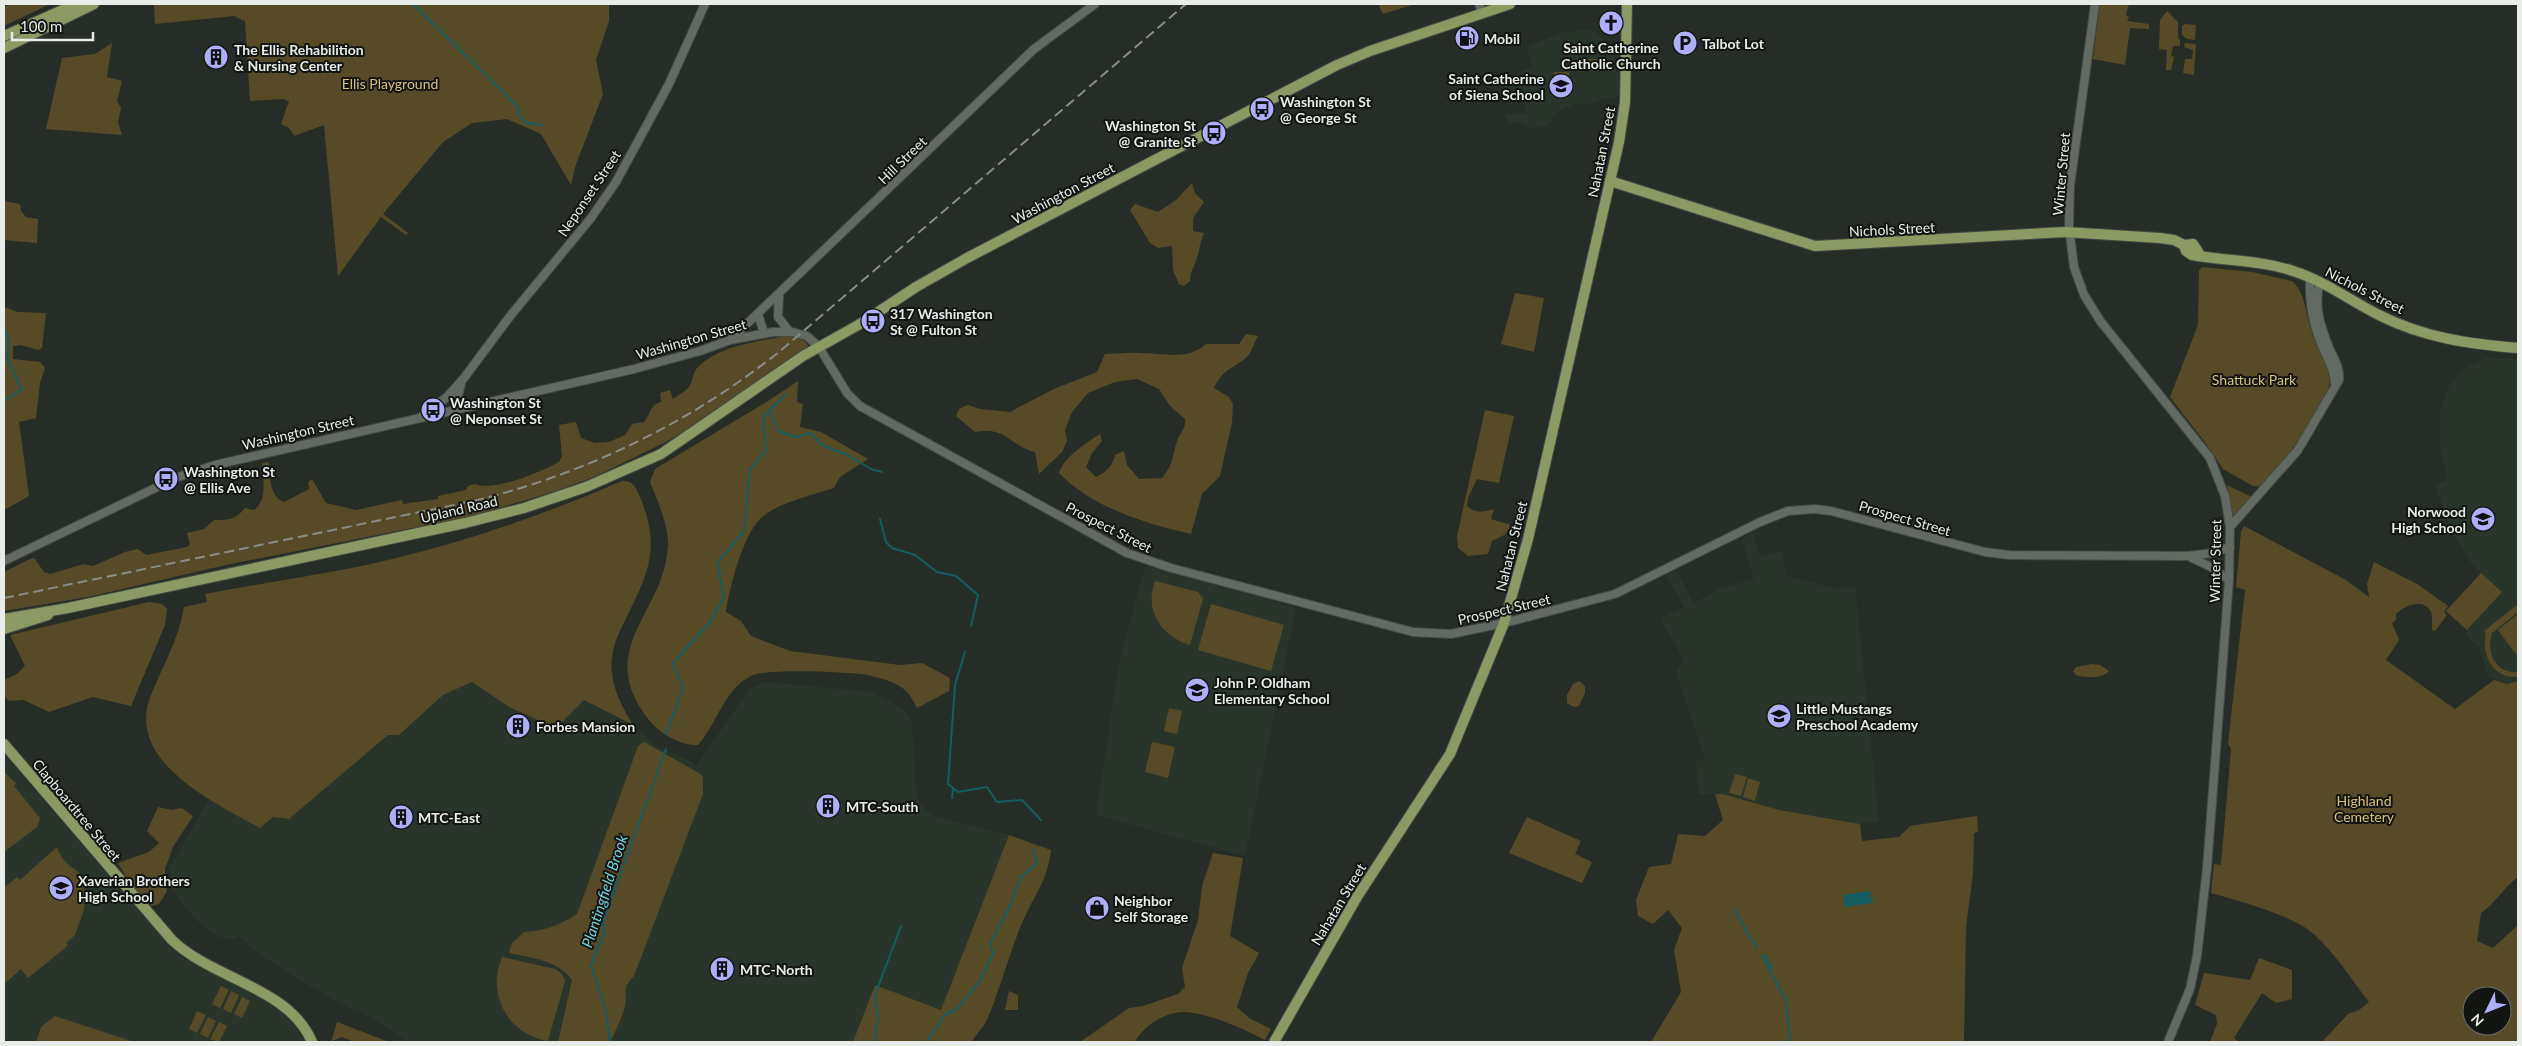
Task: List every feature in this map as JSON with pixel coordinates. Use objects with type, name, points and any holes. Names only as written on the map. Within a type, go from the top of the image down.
[{"type":"main road","points":[[4,36],[76,4]]},
{"type":"main road","points":[[4,48],[94,4]]},
{"type":"main road","name":"Washington Street","points":[[819,347],[941,272],[1337,65],[1480,8],[1510,4]]},
{"type":"main road","name":"Nahatan Street","points":[[1274,1042],[1357,897],[1450,754],[1504,623],[1528,538],[1623,121],[1628,4]]},
{"type":"main road","name":"Nichols Street","points":[[1610,181],[1816,246],[2070,232],[2168,238],[2184,244],[2193,244],[2200,255],[2281,268],[2315,280],[2381,316],[2430,335],[2464,343],[2518,348]]},
{"type":"main road","name":"Upland Road","points":[[4,619],[68,608],[457,525],[524,508],[571,493],[661,454],[687,434],[819,347]]},
{"type":"main road","name":"Upland Road","points":[[4,629],[68,608]]},
{"type":"main road","name":"Clapboardtree Street","points":[[4,744],[175,943],[202,962],[282,1003],[302,1024],[312,1042]]},
{"type":"street","name":"Neponset Street","points":[[419,418],[447,397],[464,378],[511,315],[591,218],[616,182],[669,84],[704,4]]},
{"type":"street","name":"Hill Street","points":[[730,340],[1034,50],[1095,4]]},
{"type":"street","name":"Winter Street","points":[[2095,4],[2069,199],[2074,267],[2089,304],[2210,458],[2225,496],[2230,527],[2229,580],[2207,868],[2197,956],[2187,996],[2168,1042]]},
{"type":"street","points":[[2230,527],[2298,450],[2334,390],[2334,374],[2317,310],[2315,280]]},
{"type":"street","points":[[779,294],[776,304],[778,317],[789,332]]},
{"type":"street","points":[[758,314],[764,333]]},
{"type":"street","name":"Washington Street","points":[[4,561],[191,472],[644,367],[700,351],[730,340],[764,333],[789,332],[804,334],[819,347]]},
{"type":"street","name":"Prospect Street","points":[[819,347],[839,383],[860,406],[1137,558],[1413,632],[1451,634],[1504,623],[1615,594],[1760,522],[1778,514],[1805,509],[1831,511],[1985,552],[2009,554],[2188,556],[2212,553],[2230,547]]},
{"type":"street","name":"Neponset Street","points":[[455,411],[456,400],[464,378]]},
{"type":"street","points":[[447,397],[455,411]]},
{"type":"street","name":"Prospect Street","points":[[2188,556],[2211,567],[2229,580]]},
{"type":"shaded area","name":"Saint Catherine of Siena School","points":[[1586,30],[1597,32],[1606,45],[1619,44],[1619,96],[1603,99],[1591,104],[1574,104],[1557,112],[1548,125],[1528,129],[1526,123],[1507,123],[1506,114],[1526,113],[1523,94],[1504,97],[1503,78],[1518,76],[1518,73],[1533,67],[1526,47],[1563,32]]},
{"type":"shaded area","name":"Norwood High School","points":[[2486,358],[2518,359],[2518,681],[2507,684],[2488,676],[2479,646],[2467,636],[2467,630],[2446,611],[2481,573],[2471,563],[2452,533],[2435,484],[2447,480],[2440,442],[2440,410],[2449,386],[2462,370]]},
{"type":"shaded area","name":"Little Mustangs Preschool Academy","points":[[1753,533],[1760,556],[1782,551],[1786,576],[1836,589],[1855,587],[1879,822],[1860,824],[1779,810],[1723,794],[1699,794],[1696,760],[1705,759],[1676,673],[1684,660],[1660,619],[1684,607],[1666,575],[1676,571],[1694,603],[1717,590],[1754,579],[1742,539]]},
{"type":"shaded area","name":"John P. Oldham Elementary School","points":[[1145,566],[1296,608],[1245,856],[1096,815],[1119,663]]},
{"type":"shaded area","points":[[472,682],[509,707],[584,700],[633,725],[655,745],[692,762],[696,767],[749,689],[766,682],[872,692],[900,707],[907,713],[912,724],[916,793],[920,804],[931,814],[940,818],[1009,835],[941,1010],[875,985],[853,1042],[410,1042],[355,1008],[351,1009],[298,979],[260,955],[239,936],[232,939],[219,937],[196,920],[172,890],[169,869],[209,799],[260,828],[273,817],[289,819],[388,735],[399,735],[443,695]]},
{"type":"shaded area","name":"Xaverian Brothers High School","points":[[4,755],[175,953],[200,968],[266,1000],[292,1023],[305,1042],[175,1040],[173,1042],[4,1042]]},
{"type":"green space","points":[[8,4],[50,4],[4,26],[4,8]]},
{"type":"green space","name":"Ellis Playground","points":[[154,4],[609,4],[609,21],[596,60],[603,94],[575,167],[571,185],[541,134],[507,119],[472,123],[443,142],[383,214],[408,233],[406,235],[381,217],[338,276],[324,125],[294,136],[289,128],[281,124],[289,101],[283,99],[250,101],[245,21],[234,16],[155,24]]},
{"type":"green space","points":[[1378,4],[1415,4],[1383,14]]},
{"type":"green space","points":[[2100,4],[2129,4],[2126,15],[2129,17],[2127,21],[2149,24],[2149,29],[2130,28],[2125,65],[2093,59]]},
{"type":"green space","points":[[2167,11],[2178,22],[2178,37],[2180,41],[2180,46],[2173,46],[2171,56],[2174,57],[2171,70],[2166,70],[2167,50],[2159,49],[2160,20]]},
{"type":"green space","points":[[2185,24],[2196,25],[2195,40],[2187,39],[2182,35],[2182,26]]},
{"type":"green space","points":[[112,43],[107,77],[122,81],[117,101],[121,108],[118,122],[122,135],[46,129],[62,58],[95,54]]},
{"type":"green space","points":[[2185,43],[2196,44],[2194,75],[2183,73],[2185,59],[2192,59],[2193,50],[2184,47]]},
{"type":"green space","points":[[1580,59],[1604,59],[1604,71],[1580,71]]},
{"type":"green space","points":[[1554,72],[1569,72],[1569,95],[1555,95]]},
{"type":"green space","points":[[1192,183],[1195,193],[1204,202],[1193,218],[1193,231],[1204,233],[1190,281],[1184,286],[1179,284],[1173,270],[1172,246],[1158,248],[1150,243],[1130,210],[1135,204],[1158,212],[1176,200]]},
{"type":"green space","points":[[4,201],[20,204],[21,211],[26,217],[38,219],[37,243],[4,240]]},
{"type":"green space","name":"Shattuck Park","points":[[2202,267],[2252,272],[2292,281],[2300,290],[2312,332],[2329,373],[2328,389],[2313,419],[2278,468],[2259,486],[2253,486],[2223,469],[2170,397],[2198,325],[2199,271]]},
{"type":"green space","points":[[1515,293],[1544,298],[1534,352],[1501,344]]},
{"type":"green space","points":[[4,307],[18,312],[46,313],[42,348],[38,350],[21,345],[13,346],[13,359],[40,362],[45,368],[40,383],[36,418],[19,422],[29,496],[4,510]]},
{"type":"green space","points":[[1246,334],[1258,336],[1250,353],[1225,373],[1214,388],[1229,397],[1233,404],[1232,423],[1220,476],[1202,494],[1191,534],[1155,525],[1103,505],[1087,496],[1059,473],[1070,456],[1100,434],[1102,441],[1092,453],[1086,467],[1096,477],[1108,468],[1115,455],[1124,451],[1127,465],[1139,479],[1162,478],[1171,464],[1177,441],[1185,426],[1185,419],[1170,406],[1159,389],[1137,379],[1115,382],[1088,393],[1072,412],[1065,430],[1067,441],[1062,452],[1039,474],[1035,452],[1019,446],[1002,434],[986,431],[975,432],[956,416],[959,409],[968,405],[980,409],[1010,412],[1054,389],[1097,372],[1105,354],[1149,353],[1175,355],[1191,353],[1206,344],[1239,344]]},
{"type":"green space","points":[[786,336],[804,340],[809,350],[709,417],[664,443],[594,477],[553,492],[468,517],[226,565],[88,597],[4,611],[4,572],[30,559],[34,558],[44,572],[50,574],[84,564],[92,566],[125,552],[138,549],[146,555],[187,547],[190,545],[187,533],[204,529],[214,520],[235,517],[245,508],[254,510],[263,495],[262,463],[269,462],[273,490],[275,495],[284,502],[309,489],[308,482],[312,479],[326,503],[356,510],[402,500],[403,504],[438,499],[438,496],[466,490],[468,486],[475,484],[483,486],[505,483],[541,471],[559,462],[562,456],[559,425],[576,422],[581,438],[595,443],[609,442],[625,435],[632,424],[644,422],[653,407],[661,402],[660,393],[670,390],[673,399],[686,390],[697,368],[718,353],[740,345]]},
{"type":"green space","points":[[798,381],[797,402],[803,404],[800,427],[821,432],[868,459],[840,477],[834,488],[775,508],[760,519],[748,537],[743,550],[730,590],[726,612],[741,621],[751,636],[790,651],[900,665],[922,663],[950,678],[949,691],[917,708],[904,689],[887,680],[871,676],[851,673],[804,671],[759,674],[751,676],[734,689],[705,737],[698,745],[678,741],[664,734],[649,720],[633,695],[628,672],[629,651],[636,631],[656,590],[664,568],[668,544],[664,520],[650,482],[655,469]]},
{"type":"green space","points":[[1485,410],[1514,416],[1499,483],[1477,479],[1468,498],[1467,506],[1476,511],[1494,509],[1491,519],[1511,525],[1506,534],[1492,541],[1488,554],[1468,556],[1458,548],[1457,536]]},
{"type":"green space","points":[[622,481],[631,483],[639,494],[646,513],[651,542],[650,555],[643,581],[619,633],[612,657],[612,675],[616,692],[633,725],[584,700],[556,728],[509,707],[472,682],[443,695],[399,735],[388,735],[289,819],[273,817],[260,828],[220,806],[178,777],[162,759],[150,740],[146,719],[151,695],[175,641],[184,607],[207,602],[205,594],[346,569],[422,552],[509,525]]},
{"type":"green space","points":[[2227,485],[2252,497],[2235,516],[2232,514]]},
{"type":"green space","name":"Highland Cemetery","points":[[2244,526],[2346,580],[2369,597],[2367,584],[2374,562],[2417,584],[2448,606],[2444,612],[2447,615],[2435,631],[2432,630],[2432,614],[2427,606],[2413,604],[2399,611],[2396,614],[2396,620],[2392,623],[2399,640],[2386,660],[2455,709],[2494,680],[2507,684],[2518,681],[2518,877],[2481,913],[2477,941],[2493,948],[2518,925],[2518,1042],[2322,1042],[2348,1014],[2359,1010],[2369,1002],[2332,953],[2306,928],[2247,903],[2211,893],[2214,864],[2221,865],[2231,749],[2228,744],[2245,590],[2236,587],[2241,532]]},
{"type":"green space","points":[[2481,573],[2502,592],[2467,630],[2446,611]]},
{"type":"green space","points":[[1155,581],[1198,592],[1203,599],[1190,645],[1180,641],[1163,629],[1158,621],[1152,602]]},
{"type":"green space","points":[[149,602],[162,604],[167,609],[165,625],[131,706],[93,697],[49,712],[24,700],[9,701],[4,695],[4,680],[17,674],[25,666],[10,635]]},
{"type":"green space","points":[[1211,604],[1284,625],[1271,671],[1198,650]]},
{"type":"green space","points":[[2518,604],[2518,612],[2492,633],[2490,640],[2492,654],[2498,666],[2510,672],[2518,672],[2518,677],[2510,677],[2496,670],[2491,664],[2486,650],[2486,634],[2484,631]]},
{"type":"green space","points":[[2518,614],[2518,657],[2498,630]]},
{"type":"green space","points":[[2092,664],[2100,665],[2109,671],[2098,677],[2089,677],[2076,675],[2073,671],[2076,667]]},
{"type":"green space","points":[[1579,681],[1585,686],[1585,693],[1579,706],[1574,707],[1567,703],[1567,695],[1573,684]]},
{"type":"green space","points":[[1169,708],[1182,711],[1177,734],[1164,731]]},
{"type":"green space","points":[[644,742],[699,773],[703,777],[703,794],[634,976],[626,987],[624,1010],[610,1042],[558,1042],[572,980],[566,973],[552,964],[535,958],[509,953],[512,943],[524,932],[552,927],[577,914],[638,746]]},
{"type":"green space","points":[[1152,742],[1175,747],[1168,778],[1145,772]]},
{"type":"green space","points":[[4,772],[16,783],[14,786],[40,818],[37,827],[4,852]]},
{"type":"green space","points":[[1735,774],[1747,777],[1741,796],[1729,793]]},
{"type":"green space","points":[[1748,778],[1760,782],[1755,801],[1743,797]]},
{"type":"green space","points":[[1715,794],[1723,794],[1779,810],[1860,824],[1862,841],[1899,837],[1910,826],[1977,816],[1978,832],[1974,833],[1973,874],[1966,927],[1964,1042],[1651,1042],[1681,992],[1674,950],[1682,928],[1668,910],[1653,924],[1638,916],[1636,900],[1649,867],[1671,864],[1678,834],[1705,836],[1723,820]]},
{"type":"green space","points":[[158,807],[171,810],[182,808],[193,816],[173,847],[165,869],[167,891],[159,904],[152,906],[130,883],[118,863],[149,852],[159,843],[147,831]]},
{"type":"green space","points":[[1527,817],[1581,841],[1575,854],[1592,862],[1582,883],[1509,853]]},
{"type":"green space","points":[[1009,835],[1051,850],[1050,858],[1044,878],[1018,932],[987,1020],[972,1042],[853,1042],[875,985],[941,1010]]},
{"type":"green space","points":[[57,847],[63,859],[84,878],[81,882],[85,892],[84,910],[75,935],[66,943],[68,945],[65,948],[28,978],[21,969],[4,984],[4,888],[17,877],[20,880]]},
{"type":"green space","points":[[1213,853],[1243,858],[1230,936],[1259,953],[1248,973],[1237,1007],[1249,1018],[1271,1029],[1265,1040],[1216,1019],[1195,1013],[1178,1012],[1163,1017],[1149,1025],[1135,1042],[1080,1042],[1129,1008],[1143,1006],[1178,994],[1185,987],[1182,968],[1198,920],[1202,886]]},
{"type":"green space","points":[[502,957],[555,969],[562,974],[565,981],[548,1041],[534,1037],[522,1030],[504,1011],[497,985]]},
{"type":"green space","points":[[2259,958],[2292,970],[2292,999],[2276,1003],[2262,993],[2234,1038],[2239,1042],[2210,1042],[2217,1024],[2216,1015],[2195,1005],[2204,973],[2250,980]]},
{"type":"green space","points":[[221,986],[229,990],[220,1008],[212,1004]]},
{"type":"green space","points":[[231,991],[239,995],[231,1013],[223,1009]]},
{"type":"green space","points":[[1009,991],[1018,995],[1018,1010],[1005,1010]]},
{"type":"green space","points":[[242,997],[250,1001],[242,1018],[234,1014]]},
{"type":"green space","points":[[197,1011],[206,1015],[197,1033],[189,1029]]},
{"type":"green space","points":[[55,1016],[134,1042],[36,1042],[41,1027]]},
{"type":"green space","points":[[208,1017],[216,1021],[208,1038],[200,1034]]},
{"type":"green space","points":[[219,1022],[227,1026],[219,1042],[210,1039]]},
{"type":"green space","points":[[337,1022],[389,1042],[355,1042],[341,1037],[331,1042]]},
{"type":"water","points":[[1870,891],[1872,903],[1845,907],[1843,895]]},
{"type":"waterway","name":"Plantingfield Brook","points":[[413,4],[518,107],[519,114],[526,123],[542,125]]},
{"type":"waterway","points":[[4,328],[9,340],[7,359],[22,389],[4,401]]},
{"type":"waterway","name":"Plantingfield Brook","points":[[666,734],[683,688],[673,663],[710,622],[724,598],[717,563],[744,531],[750,469],[766,451],[763,417],[786,394]]},
{"type":"waterway","points":[[770,411],[778,431],[796,437],[811,433],[822,445],[848,455],[871,469],[882,472]]},
{"type":"waterway","points":[[880,519],[886,542],[892,548],[915,555],[937,572],[956,576],[978,595],[971,626]]},
{"type":"waterway","points":[[965,652],[955,685],[948,784],[958,792],[987,787],[997,802],[1022,800],[1041,820]]},
{"type":"waterway","name":"Plantingfield Brook","points":[[610,1042],[606,1012],[591,965],[604,935],[603,922],[666,749]]},
{"type":"waterway","points":[[952,798],[953,788]]},
{"type":"waterway","points":[[927,1042],[945,1015],[957,1009],[979,982],[993,955],[990,943],[1008,910],[1021,877],[1037,863],[1032,848]]},
{"type":"waterway","points":[[1734,910],[1757,948]]},
{"type":"waterway","points":[[874,1042],[878,1017],[875,995],[901,926]]},
{"type":"waterway","points":[[1761,955],[1786,1000],[1790,1042]]},
{"type":"waterway","points":[[1765,955],[1771,969]]},
{"type":"railway","points":[[4,598],[478,500],[519,489],[559,475],[598,460],[636,442],[710,401],[745,378],[779,352],[1186,4]]},
{"type":"place","name":"Saint Catherine Catholic Church","points":[[1611,23]]},
{"type":"place","name":"Mobil","points":[[1467,38]]},
{"type":"place","name":"Talbot Lot","points":[[1685,43]]},
{"type":"place","name":"The Ellis Rehabilition & Nursing Center","points":[[216,57]]},
{"type":"place","name":"Saint Catherine of Siena School","points":[[1561,86]]},
{"type":"place","name":"Washington St @ George St","points":[[1262,109]]},
{"type":"place","name":"Washington St @ Granite St","points":[[1214,133]]},
{"type":"place","name":"317 Washington St @ Fulton St","points":[[873,321]]},
{"type":"place","name":"Washington St @ Neponset St","points":[[433,410]]},
{"type":"place","name":"Washington St @ Ellis Ave","points":[[166,479]]},
{"type":"place","name":"Norwood High School","points":[[2483,519]]},
{"type":"place","name":"John P. Oldham Elementary School","points":[[1197,690]]},
{"type":"place","name":"Little Mustangs Preschool Academy","points":[[1779,716]]},
{"type":"place","name":"Forbes Mansion","points":[[518,726]]},
{"type":"place","name":"MTC-South","points":[[828,806]]},
{"type":"place","name":"MTC-East","points":[[401,817]]},
{"type":"place","name":"Xaverian Brothers High School","points":[[61,888]]},
{"type":"place","name":"Neighbor Self Storage","points":[[1097,908]]},
{"type":"place","name":"MTC-North","points":[[722,969]]}]
